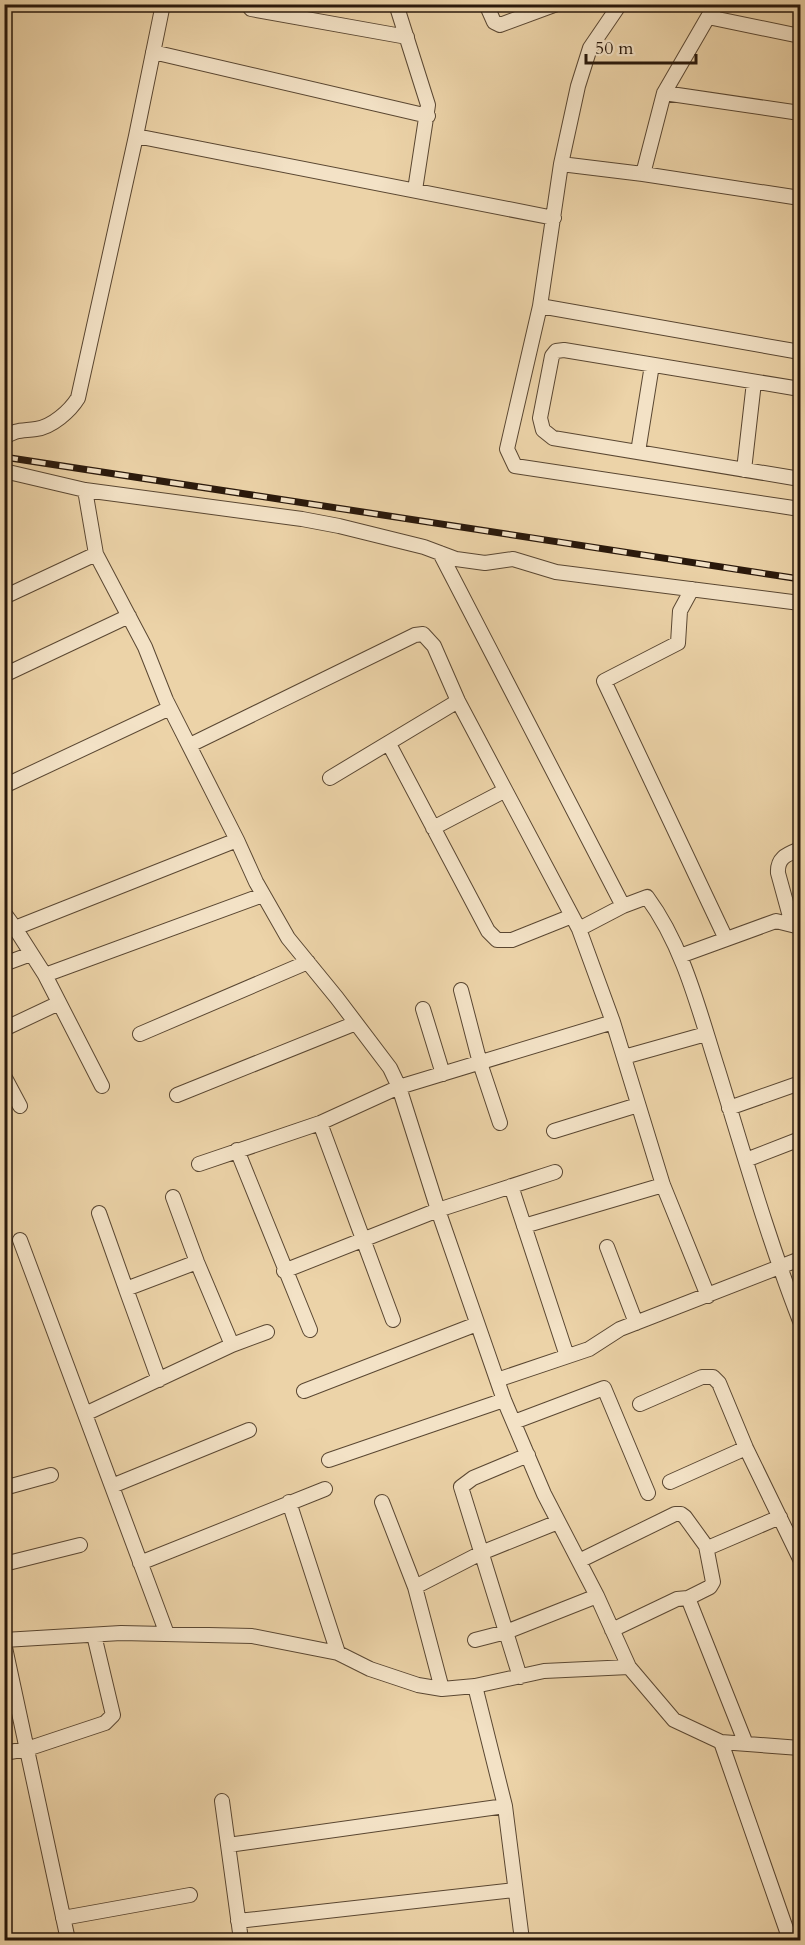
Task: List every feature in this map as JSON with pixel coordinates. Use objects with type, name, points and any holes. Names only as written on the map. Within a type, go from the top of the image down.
[{"type":"street","points":[[4,438],[12,431],[44,427],[66,414],[78,398],[163,4]]},
{"type":"street","points":[[247,4],[251,9],[407,37]]},
{"type":"street","points":[[396,4],[428,105],[415,190]]},
{"type":"street","points":[[486,4],[494,22],[500,25],[557,4]]},
{"type":"street","points":[[620,4],[590,48],[583,67],[561,164],[540,306],[507,449],[510,459],[515,466],[801,509]]},
{"type":"street","points":[[643,174],[664,93],[708,17],[718,4]]},
{"type":"street","points":[[708,17],[801,36]]},
{"type":"street","points":[[153,52],[428,116]]},
{"type":"street","points":[[664,93],[801,113]]},
{"type":"street","points":[[136,136],[554,218]]},
{"type":"street","points":[[561,164],[801,198]]},
{"type":"street","points":[[540,306],[801,352]]},
{"type":"street","points":[[801,389],[564,350],[556,351],[552,356],[540,418],[543,430],[554,438],[801,478]]},
{"type":"street","points":[[638,452],[652,365]]},
{"type":"street","points":[[744,470],[754,382]]},
{"type":"street","points":[[4,471],[85,490],[302,519],[393,539],[456,559],[485,563],[513,559],[556,572],[801,603]]},
{"type":"street","points":[[85,490],[96,554],[145,647],[170,708],[263,895],[288,938],[390,1068],[399,1087],[438,1210],[504,1400],[558,1522],[597,1596],[629,1667],[674,1720],[721,1742],[801,1748]]},
{"type":"street","points":[[440,553],[622,906]]},
{"type":"street","points":[[4,597],[96,554]]},
{"type":"street","points":[[692,589],[680,611],[678,643],[604,681],[726,939]]},
{"type":"street","points":[[4,675],[129,616]]},
{"type":"street","points":[[190,745],[415,635],[423,634],[434,646],[458,701],[575,922],[613,1022],[663,1185],[708,1296]]},
{"type":"street","points":[[330,778],[458,701]]},
{"type":"street","points":[[4,786],[170,708]]},
{"type":"street","points":[[389,744],[484,923],[496,940],[512,940],[575,922],[647,897],[662,918],[680,956],[779,1267],[801,1322]]},
{"type":"street","points":[[434,828],[504,791]]},
{"type":"street","points":[[15,928],[237,840]]},
{"type":"street","points":[[796,926],[777,865],[786,854],[801,849]]},
{"type":"street","points":[[45,975],[263,895]]},
{"type":"street","points":[[4,913],[45,975],[102,1086]]},
{"type":"street","points":[[680,956],[776,921],[796,926]]},
{"type":"street","points":[[4,964],[31,954]]},
{"type":"street","points":[[140,1034],[308,962]]},
{"type":"street","points":[[460,990],[480,1063],[500,1123]]},
{"type":"street","points":[[4,1029],[59,1003]]},
{"type":"street","points":[[423,1009],[443,1074]]},
{"type":"street","points":[[199,1164],[320,1123],[399,1087],[613,1022]]},
{"type":"street","points":[[177,1095],[356,1023]]},
{"type":"street","points":[[624,1057],[706,1034]]},
{"type":"street","points":[[4,1076],[20,1106]]},
{"type":"street","points":[[729,1108],[801,1083]]},
{"type":"street","points":[[554,1131],[638,1105]]},
{"type":"street","points":[[320,1123],[393,1320]]},
{"type":"street","points":[[746,1160],[801,1139]]},
{"type":"street","points":[[237,1150],[284,1271],[310,1330]]},
{"type":"street","points":[[284,1271],[438,1210],[555,1172]]},
{"type":"street","points":[[524,1226],[663,1185]]},
{"type":"street","points":[[511,1186],[567,1356]]},
{"type":"street","points":[[173,1197],[232,1345]]},
{"type":"street","points":[[99,1213],[159,1380]]},
{"type":"street","points":[[20,1240],[167,1634]]},
{"type":"street","points":[[607,1246],[636,1323]]},
{"type":"street","points":[[497,1380],[589,1349],[620,1329],[801,1259]]},
{"type":"street","points":[[126,1289],[197,1262]]},
{"type":"street","points":[[304,1391],[477,1323]]},
{"type":"street","points":[[85,1414],[232,1345],[267,1332]]},
{"type":"street","points":[[640,1404],[702,1377],[713,1377],[719,1383],[746,1448],[801,1559]]},
{"type":"street","points":[[514,1422],[604,1388],[648,1492]]},
{"type":"street","points":[[329,1460],[504,1400]]},
{"type":"street","points":[[112,1486],[249,1430]]},
{"type":"street","points":[[670,1482],[746,1448]]},
{"type":"street","points":[[520,1677],[461,1487],[473,1478],[528,1455]]},
{"type":"street","points":[[4,1488],[51,1475]]},
{"type":"street","points":[[140,1563],[325,1489]]},
{"type":"street","points":[[289,1502],[338,1653]]},
{"type":"street","points":[[382,1502],[415,1587],[442,1689]]},
{"type":"street","points":[[579,1561],[675,1514],[685,1517],[706,1546],[713,1582],[710,1587],[688,1598],[676,1599],[612,1630]]},
{"type":"street","points":[[706,1546],[716,1546],[780,1517]]},
{"type":"street","points":[[415,1587],[481,1553],[558,1522]]},
{"type":"street","points":[[4,1564],[80,1545]]},
{"type":"street","points":[[475,1640],[506,1632],[597,1596]]},
{"type":"street","points":[[688,1598],[746,1744]]},
{"type":"street","points":[[68,1941],[4,1642],[121,1633],[252,1636],[338,1653],[370,1669],[417,1684],[442,1689],[475,1686],[544,1671],[629,1667]]},
{"type":"street","points":[[4,1753],[27,1749],[105,1723],[113,1715],[94,1635]]},
{"type":"street","points":[[475,1686],[505,1806],[522,1941]]},
{"type":"street","points":[[721,1742],[790,1941]]},
{"type":"street","points":[[222,1801],[241,1941]]},
{"type":"street","points":[[228,1845],[505,1806]]},
{"type":"street","points":[[238,1921],[515,1890]]},
{"type":"street","points":[[63,1918],[190,1894]]},
{"type":"railway","points":[[4,457],[800,579]]}]
